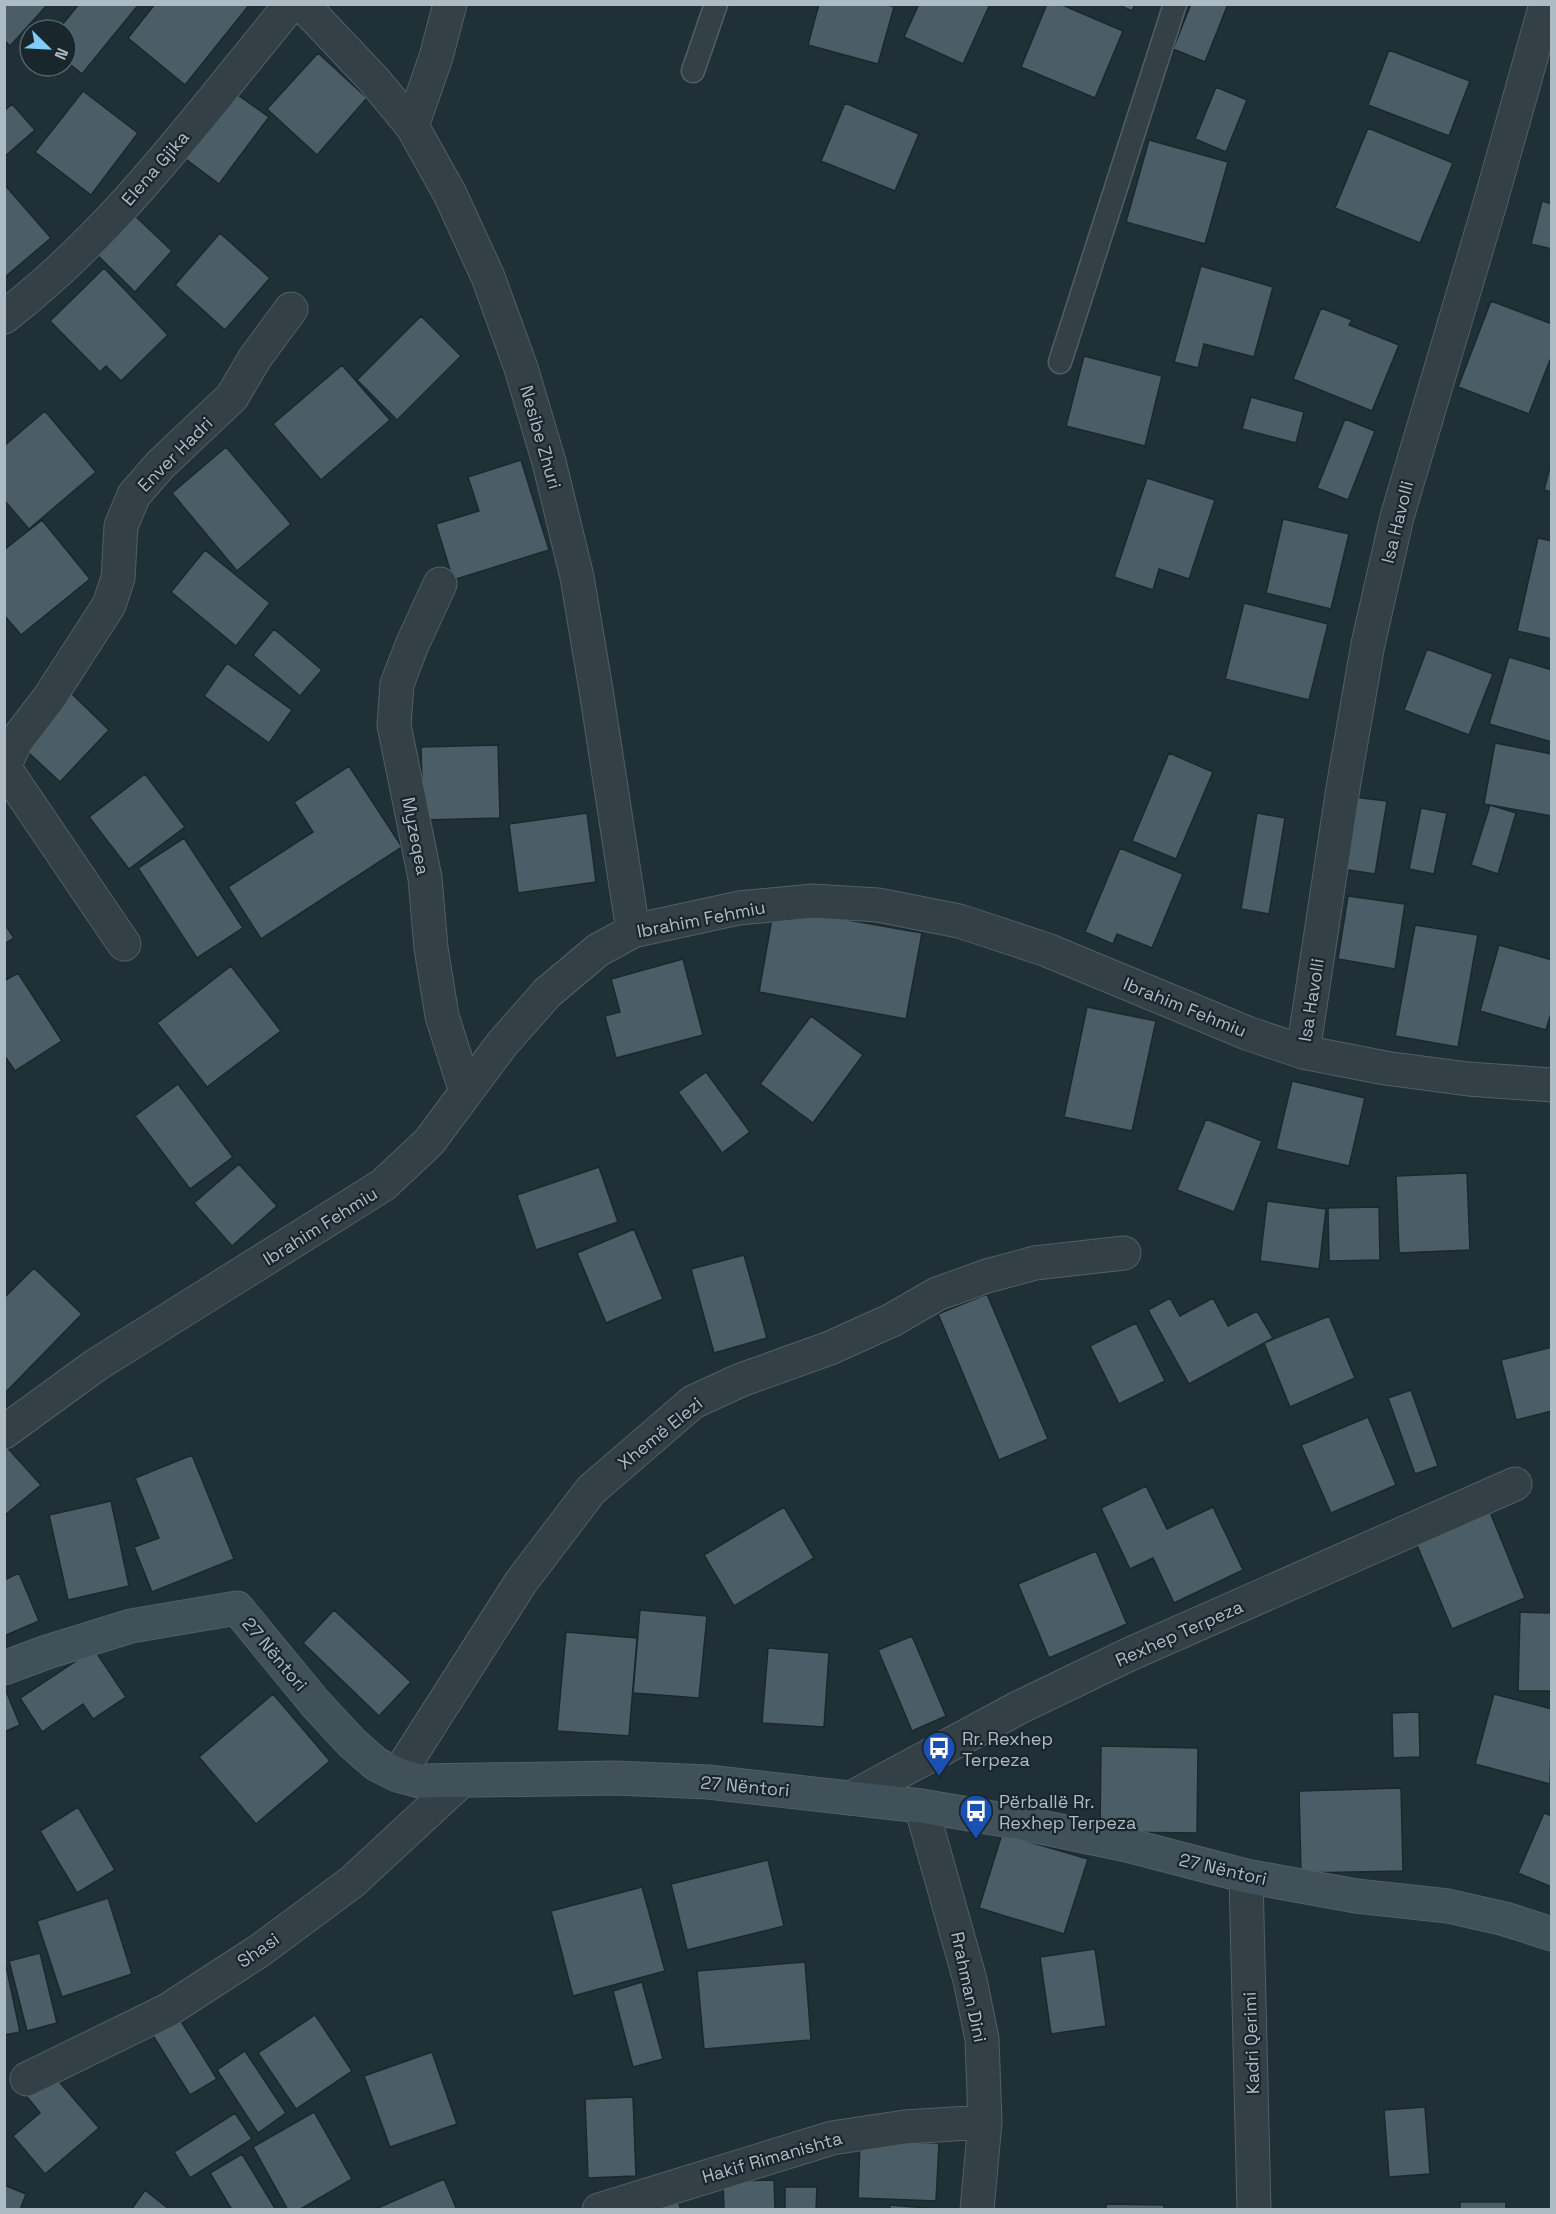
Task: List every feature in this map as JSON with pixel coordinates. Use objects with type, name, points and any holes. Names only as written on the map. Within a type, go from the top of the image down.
[{"type":"street","name":"Elena Gjika","points":[[4,317],[85,246],[151,174],[291,4]]},
{"type":"street","name":"Nesibe Zhuri","points":[[302,4],[374,80],[412,126],[450,194],[488,277],[521,368],[549,462],[577,577],[633,931]]},
{"type":"street","points":[[412,126],[436,57],[450,4]]},
{"type":"street","name":"Isa Havolli","points":[[1303,1052],[1362,677],[1397,517],[1488,211],[1546,4]]},
{"type":"street","name":"Enver Hadri","points":[[124,944],[4,767],[16,741],[49,698],[109,605],[118,578],[121,526],[134,495],[160,465],[232,397],[255,358],[291,309]]},
{"type":"street","name":"Myzeqea","points":[[440,584],[397,684],[394,725],[425,878],[431,948],[442,1016],[466,1092]]},
{"type":"street","name":"Ibrahim Fehmiu","points":[[4,1432],[96,1365],[383,1185],[429,1142],[502,1044],[547,993],[598,950],[633,931],[739,908],[813,901],[878,905],[959,921],[1047,950],[1247,1033],[1303,1052],[1385,1068],[1456,1078],[1551,1085]]},
{"type":"street","name":"Xhemë Elezi","points":[[398,1775],[520,1582],[591,1490],[693,1402],[741,1380],[830,1348],[892,1320],[938,1294],[987,1276],[1035,1263],[1124,1253]]},
{"type":"street","name":"Rexhep Terpeza","points":[[851,1798],[1017,1707],[1130,1654],[1515,1484]]},
{"type":"street","name":"27 Nëntori","points":[[4,1668],[131,1626],[237,1608],[315,1703],[352,1743],[376,1764],[398,1775],[420,1781],[615,1778],[708,1782],[921,1806],[1115,1843],[1246,1876],[1356,1896],[1448,1906],[1505,1919],[1551,1934]]},
{"type":"street","name":"Shasi","points":[[27,2079],[168,2010],[259,1951],[352,1882],[461,1781]]},
{"type":"street","name":"Rrahman Dini","points":[[921,1806],[970,1980],[982,2039],[985,2122],[977,2210]]},
{"type":"street","name":"Kadri Qerimi","points":[[1246,1876],[1254,2210]]},
{"type":"street","name":"Hakif Rimanishta","points":[[599,2210],[832,2138],[904,2127],[985,2122]]},
{"type":"lane","points":[[693,71],[716,4]]},
{"type":"lane","points":[[1060,362],[1175,4]]},
{"type":"building","points":[[4,4],[48,4],[35,18],[18,18],[18,37],[10,46],[4,40]]},
{"type":"building","points":[[79,4],[139,4],[82,74],[78,71],[78,18],[68,18]]},
{"type":"building","points":[[155,4],[250,4],[185,85],[128,38]]},
{"type":"building","points":[[819,4],[886,4],[894,7],[878,64],[808,45]]},
{"type":"building","points":[[919,4],[990,4],[963,64],[904,37]]},
{"type":"building","points":[[1047,4],[1060,4],[1123,31],[1095,98],[1021,67]]},
{"type":"building","points":[[1117,4],[1135,4],[1132,11]]},
{"type":"building","points":[[1191,4],[1228,4],[1205,62],[1173,49]]},
{"type":"building","points":[[1389,50],[1470,81],[1449,136],[1368,105]]},
{"type":"building","points":[[318,53],[367,98],[317,155],[267,109]]},
{"type":"building","points":[[1216,87],[1247,100],[1226,152],[1195,139]]},
{"type":"building","points":[[228,88],[269,117],[219,184],[179,154]]},
{"type":"building","points":[[83,91],[138,133],[91,195],[35,152]]},
{"type":"building","points":[[845,103],[919,134],[895,191],[821,161]]},
{"type":"building","points":[[12,104],[35,130],[4,157],[4,111]]},
{"type":"building","points":[[1368,128],[1453,163],[1420,243],[1335,208]]},
{"type":"building","points":[[1149,140],[1228,162],[1205,244],[1126,222]]},
{"type":"building","points":[[4,184],[51,238],[4,278]]},
{"type":"building","points":[[1542,201],[1552,204],[1552,249],[1531,244]]},
{"type":"building","points":[[131,212],[172,251],[135,292],[93,251]]},
{"type":"building","points":[[220,233],[270,278],[225,330],[175,285]]},
{"type":"building","points":[[1201,266],[1273,287],[1254,357],[1204,344],[1198,368],[1174,362]]},
{"type":"building","points":[[104,268],[168,335],[121,381],[106,366],[100,372],[50,321]]},
{"type":"building","points":[[1491,301],[1552,324],[1552,355],[1529,414],[1458,387]]},
{"type":"building","points":[[1321,308],[1352,320],[1349,325],[1399,345],[1372,411],[1293,379]]},
{"type":"building","points":[[421,316],[461,356],[397,420],[357,380]]},
{"type":"building","points":[[1084,356],[1162,376],[1145,446],[1066,426]]},
{"type":"building","points":[[342,365],[390,420],[321,480],[273,424]]},
{"type":"building","points":[[1251,397],[1304,412],[1296,443],[1242,429]]},
{"type":"building","points":[[45,411],[96,472],[29,529],[4,500],[4,446]]},
{"type":"building","points":[[1345,419],[1375,431],[1348,500],[1317,488]]},
{"type":"building","points":[[226,447],[291,524],[237,571],[172,493]]},
{"type":"building","points":[[1552,459],[1552,492],[1544,490]]},
{"type":"building","points":[[521,460],[549,550],[453,580],[436,524],[479,511],[468,477]]},
{"type":"building","points":[[1147,478],[1215,500],[1189,579],[1159,569],[1153,590],[1114,577]]},
{"type":"building","points":[[1283,519],[1349,534],[1331,609],[1266,593]]},
{"type":"building","points":[[42,520],[90,579],[21,635],[4,615],[4,550]]},
{"type":"building","points":[[1538,538],[1552,541],[1552,639],[1517,631]]},
{"type":"building","points":[[205,550],[270,603],[236,646],[171,592]]},
{"type":"building","points":[[1244,603],[1328,624],[1309,700],[1225,679]]},
{"type":"building","points":[[274,629],[322,670],[300,696],[253,655]]},
{"type":"building","points":[[1427,649],[1493,674],[1469,735],[1404,710]]},
{"type":"building","points":[[1509,657],[1552,670],[1552,742],[1489,724]]},
{"type":"building","points":[[227,663],[292,710],[269,743],[204,696]]},
{"type":"building","points":[[66,688],[109,730],[60,782],[16,741]]},
{"type":"building","points":[[1495,743],[1552,754],[1552,816],[1484,804]]},
{"type":"building","points":[[498,745],[500,818],[423,820],[421,747]]},
{"type":"building","points":[[1169,753],[1213,772],[1176,859],[1132,841]]},
{"type":"building","points":[[349,766],[402,847],[261,939],[228,887],[313,832],[294,802]]},
{"type":"building","points":[[145,774],[185,827],[129,869],[89,817]]},
{"type":"building","points":[[1353,797],[1387,801],[1375,874],[1342,869]]},
{"type":"building","points":[[1490,805],[1516,813],[1498,874],[1471,865]]},
{"type":"building","points":[[1421,808],[1447,813],[1434,874],[1409,869]]},
{"type":"building","points":[[587,813],[596,882],[518,893],[509,824]]},
{"type":"building","points":[[1257,813],[1285,818],[1269,914],[1241,909]]},
{"type":"building","points":[[184,838],[243,928],[197,958],[138,868]]},
{"type":"building","points":[[1120,848],[1183,874],[1152,948],[1117,934],[1113,944],[1085,932]]},
{"type":"building","points":[[1348,896],[1405,904],[1395,969],[1338,959]]},
{"type":"building","points":[[774,907],[922,933],[906,1019],[759,992]]},
{"type":"building","points":[[4,923],[14,938],[4,944]]},
{"type":"building","points":[[1415,925],[1478,935],[1458,1047],[1395,1036]]},
{"type":"building","points":[[1499,945],[1552,960],[1552,1010],[1546,1030],[1480,1011]]},
{"type":"building","points":[[683,959],[703,1035],[616,1058],[605,1016],[620,1012],[611,979]]},
{"type":"building","points":[[231,966],[281,1031],[207,1087],[157,1023]]},
{"type":"building","points":[[18,973],[62,1041],[15,1071],[4,1055],[4,981]]},
{"type":"building","points":[[1087,1007],[1156,1021],[1132,1131],[1064,1117]]},
{"type":"building","points":[[811,1016],[863,1055],[813,1123],[760,1084]]},
{"type":"building","points":[[706,1072],[750,1132],[722,1153],[678,1092]]},
{"type":"building","points":[[1292,1081],[1365,1098],[1349,1166],[1276,1149]]},
{"type":"building","points":[[178,1084],[233,1157],[190,1189],[135,1116]]},
{"type":"building","points":[[1206,1119],[1262,1141],[1234,1212],[1177,1190]]},
{"type":"building","points":[[239,1164],[277,1206],[232,1246],[194,1203]]},
{"type":"building","points":[[599,1167],[618,1222],[536,1250],[517,1195]]},
{"type":"building","points":[[1467,1173],[1470,1250],[1399,1253],[1396,1176]]},
{"type":"building","points":[[1267,1201],[1326,1209],[1319,1269],[1260,1261]]},
{"type":"building","points":[[1379,1207],[1380,1260],[1329,1261],[1328,1208]]},
{"type":"building","points":[[634,1229],[663,1299],[606,1323],[577,1253]]},
{"type":"building","points":[[744,1255],[767,1338],[714,1353],[691,1269]]},
{"type":"building","points":[[34,1268],[82,1314],[4,1394],[4,1298]]},
{"type":"building","points":[[987,1294],[1048,1439],[999,1460],[938,1314]]},
{"type":"building","points":[[1170,1298],[1180,1316],[1213,1298],[1228,1326],[1257,1311],[1273,1338],[1189,1384],[1148,1310]]},
{"type":"building","points":[[1329,1316],[1355,1378],[1290,1407],[1264,1343]]},
{"type":"building","points":[[1136,1323],[1165,1381],[1119,1404],[1090,1346]]},
{"type":"building","points":[[1552,1347],[1552,1411],[1516,1420],[1501,1360]]},
{"type":"building","points":[[1411,1390],[1438,1466],[1415,1474],[1388,1398]]},
{"type":"building","points":[[1368,1417],[1396,1485],[1331,1513],[1301,1445]]},
{"type":"building","points":[[4,1444],[41,1485],[4,1516]]},
{"type":"building","points":[[192,1455],[234,1559],[152,1592],[134,1547],[159,1538],[135,1478]]},
{"type":"building","points":[[1146,1486],[1167,1529],[1213,1507],[1243,1570],[1174,1603],[1153,1558],[1130,1569],[1101,1508]]},
{"type":"building","points":[[111,1501],[129,1586],[68,1600],[49,1515]]},
{"type":"building","points":[[784,1507],[814,1558],[734,1606],[704,1555]]},
{"type":"building","points":[[1490,1512],[1525,1598],[1452,1629],[1416,1543]]},
{"type":"building","points":[[1096,1551],[1127,1624],[1049,1658],[1018,1584]]},
{"type":"building","points":[[19,1573],[39,1621],[4,1636],[4,1580]]},
{"type":"building","points":[[334,1610],[411,1682],[379,1716],[303,1643]]},
{"type":"building","points":[[640,1610],[707,1616],[699,1698],[633,1693]]},
{"type":"building","points":[[1520,1612],[1552,1613],[1552,1691],[1518,1691]]},
{"type":"building","points":[[566,1632],[637,1638],[629,1736],[557,1731]]},
{"type":"building","points":[[912,1636],[946,1716],[912,1731],[878,1650]]},
{"type":"building","points":[[768,1648],[829,1653],[824,1727],[762,1723]]},
{"type":"building","points":[[94,1649],[126,1697],[93,1719],[83,1704],[42,1732],[20,1698]]},
{"type":"building","points":[[4,1686],[20,1725],[4,1732]]},
{"type":"building","points":[[273,1694],[330,1761],[256,1824],[199,1757]]},
{"type":"building","points":[[1494,1694],[1552,1709],[1550,1784],[1475,1764]]},
{"type":"building","points":[[1419,1712],[1420,1757],[1393,1758],[1392,1713]]},
{"type":"building","points":[[1101,1746],[1198,1748],[1197,1833],[1100,1832]]},
{"type":"building","points":[[1401,1788],[1403,1871],[1301,1873],[1299,1791]]},
{"type":"building","points":[[78,1807],[115,1870],[77,1893],[40,1831]]},
{"type":"building","points":[[1544,1813],[1552,1816],[1552,1887],[1518,1873]]},
{"type":"building","points":[[1002,1834],[1088,1859],[1064,1934],[979,1908]]},
{"type":"building","points":[[768,1860],[784,1926],[687,1950],[671,1884]]},
{"type":"building","points":[[642,1887],[665,1971],[573,1996],[551,1911]]},
{"type":"building","points":[[108,1898],[132,1974],[62,1997],[37,1921]]},
{"type":"building","points":[[1095,1949],[1106,2026],[1051,2034],[1040,1957]]},
{"type":"building","points":[[40,1953],[57,2023],[27,2031],[9,1961]]},
{"type":"building","points":[[4,1961],[20,2032],[4,2035]]},
{"type":"building","points":[[805,1962],[811,2040],[704,2049],[697,1971]]},
{"type":"building","points":[[642,1982],[663,2059],[633,2067],[613,1991]]},
{"type":"building","points":[[315,2015],[352,2071],[296,2109],[258,2053]]},
{"type":"building","points":[[179,2018],[217,2079],[190,2095],[152,2034]]},
{"type":"building","points":[[245,2051],[286,2113],[258,2133],[217,2070]]},
{"type":"building","points":[[432,2052],[457,2124],[390,2147],[364,2076]]},
{"type":"building","points":[[49,2070],[99,2128],[45,2174],[13,2136],[40,2113],[23,2092]]},
{"type":"building","points":[[633,2097],[636,2176],[588,2178],[585,2099]]},
{"type":"building","points":[[1425,2107],[1430,2174],[1389,2177],[1384,2110]]},
{"type":"building","points":[[314,2112],[352,2179],[299,2210],[288,2210],[253,2147]]},
{"type":"building","points":[[235,2113],[252,2139],[190,2178],[174,2152]]},
{"type":"building","points":[[860,2141],[939,2143],[936,2201],[858,2198]]},
{"type":"building","points":[[242,2154],[276,2210],[232,2210],[210,2173]]},
{"type":"building","points":[[444,2179],[457,2210],[373,2210]]},
{"type":"building","points":[[774,2180],[775,2210],[724,2210],[723,2181]]},
{"type":"building","points":[[4,2185],[26,2194],[20,2210],[4,2210]]},
{"type":"building","points":[[785,2187],[817,2187],[816,2210],[785,2210]]},
{"type":"building","points":[[145,2190],[170,2210],[131,2210]]},
{"type":"building","points":[[676,2195],[681,2210],[640,2210]]},
{"type":"building","points":[[1460,2202],[1506,2202],[1506,2210],[1460,2210]]},
{"type":"building","points":[[1106,2204],[1164,2205],[1164,2210],[1106,2210]]},
{"type":"building","points":[[890,2205],[939,2209],[890,2210]]},
{"type":"place","name":"Rr. Rexhep Terpeza","points":[[939,1777]]},
{"type":"place","name":"Përballë Rr. Rexhep Terpeza","points":[[976,1840]]}]
